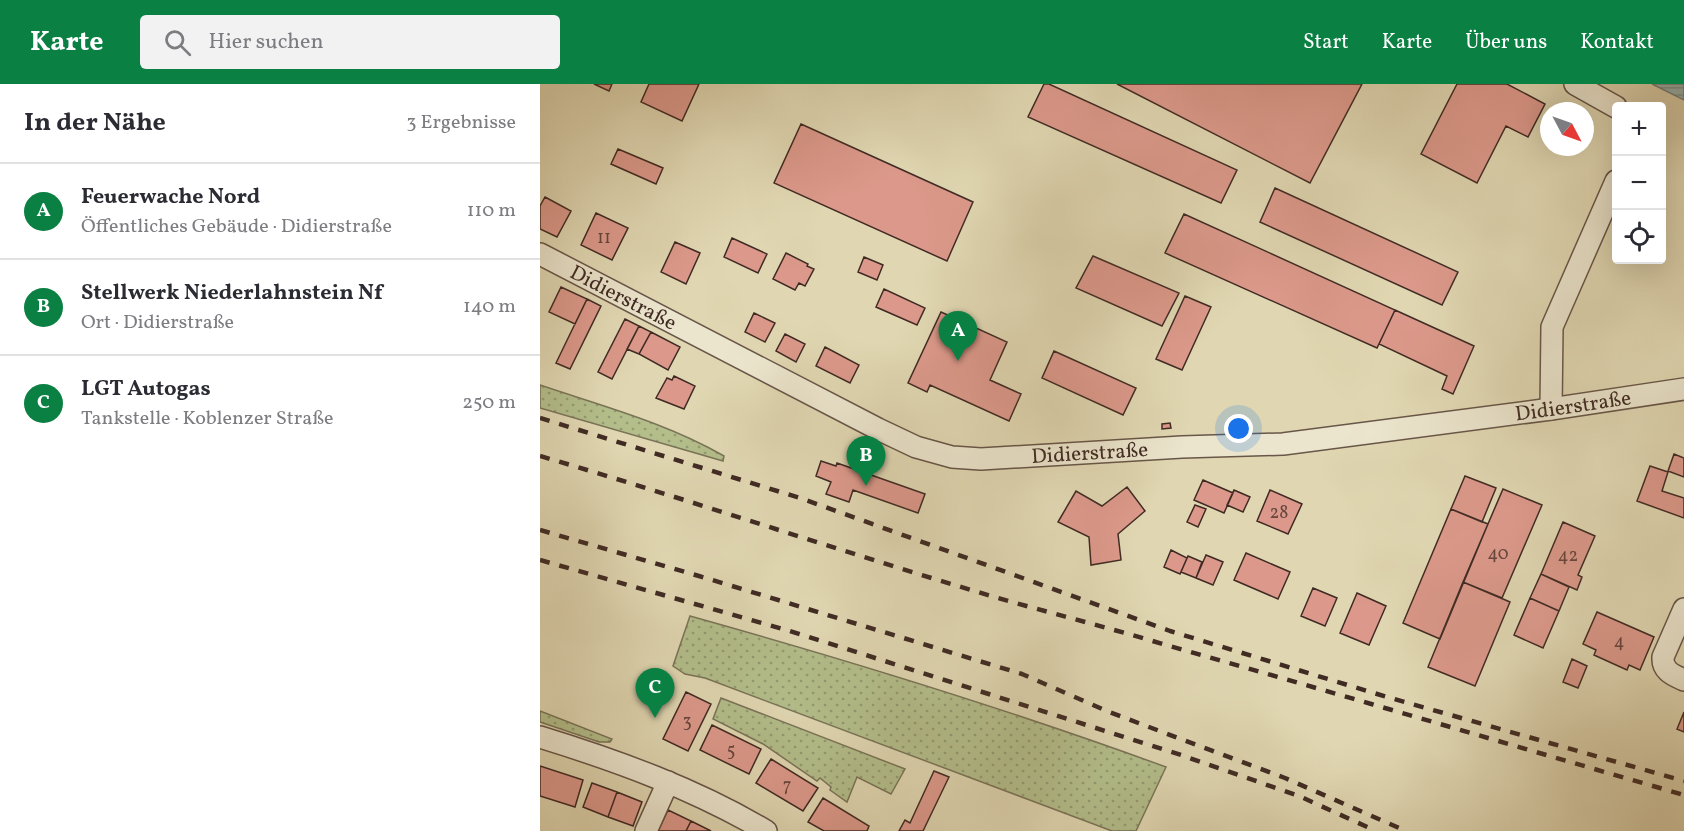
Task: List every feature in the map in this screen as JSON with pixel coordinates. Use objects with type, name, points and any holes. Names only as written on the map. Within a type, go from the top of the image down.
[{"type":"street","points":[[1575,84],[1612,104]]},
{"type":"street","points":[[1551,410],[1552,327],[1612,193]]},
{"type":"street","name":"Didierstraße","points":[[540,254],[878,429],[916,447],[952,457],[981,459],[1182,447],[1283,444],[1551,410],[1684,389]]},
{"type":"street","points":[[1684,609],[1663,657],[1665,668],[1684,680]]},
{"type":"street","points":[[540,737],[614,761],[668,782],[766,831]]},
{"type":"street","points":[[646,831],[668,782]]},
{"type":"green space","points":[[540,385],[680,434],[724,456],[723,461],[540,408]]},
{"type":"green space","points":[[690,616],[930,687],[1166,767],[1136,831],[1112,831],[705,678],[685,674],[673,666]]},
{"type":"green space","points":[[721,698],[905,769],[891,794],[857,777],[847,802],[830,790],[831,787],[820,778],[817,781],[763,744],[713,719]]},
{"type":"green space","points":[[540,711],[612,739],[610,742],[599,742],[540,722]]},
{"type":"water","points":[[1652,84],[1684,84],[1684,100]]},
{"type":"building","points":[[594,84],[612,84],[609,91]]},
{"type":"building","points":[[649,84],[699,84],[682,121],[641,102]]},
{"type":"building","points":[[1044,84],[1049,84],[1237,170],[1221,203],[1028,117]]},
{"type":"building","points":[[1117,84],[1362,84],[1310,183]]},
{"type":"building","points":[[1457,84],[1507,84],[1541,102],[1540,114],[1528,137],[1506,126],[1477,183],[1421,154]]},
{"type":"building","points":[[801,124],[973,202],[947,261],[774,183]]},
{"type":"building","points":[[618,149],[663,168],[656,184],[611,164]]},
{"type":"building","points":[[1275,188],[1458,272],[1442,305],[1260,222]]},
{"type":"building","points":[[545,197],[571,211],[557,237],[540,229],[540,206]]},
{"type":"building","points":[[596,213],[628,228],[612,260],[581,245]]},
{"type":"building","points":[[1184,214],[1395,310],[1377,348],[1165,253]]},
{"type":"building","points":[[732,238],[767,254],[758,273],[724,257]]},
{"type":"building","points":[[675,242],[700,253],[686,284],[661,272]]},
{"type":"building","points":[[786,253],[814,269],[805,286],[799,283],[795,290],[773,279]]},
{"type":"building","points":[[1093,256],[1179,293],[1162,326],[1076,288]]},
{"type":"building","points":[[864,257],[883,265],[877,280],[858,272]]},
{"type":"building","points":[[561,287],[587,299],[575,324],[549,312]]},
{"type":"building","points":[[884,289],[925,308],[917,325],[876,307]]},
{"type":"building","points":[[1185,296],[1211,307],[1182,370],[1156,359]]},
{"type":"building","points":[[587,299],[601,306],[570,369],[556,363]]},
{"type":"building","points":[[1395,310],[1474,346],[1453,394],[1442,389],[1447,376],[1379,344]]},
{"type":"building","points":[[941,312],[1007,342],[990,380],[1021,394],[1009,421],[930,385],[927,392],[908,383]]},
{"type":"building","points":[[754,313],[775,323],[765,342],[745,332]]},
{"type":"building","points":[[625,319],[639,326],[612,379],[598,372]]},
{"type":"building","points":[[639,326],[651,332],[639,354],[627,349]]},
{"type":"building","points":[[651,332],[680,347],[668,370],[639,354]]},
{"type":"building","points":[[785,334],[805,344],[796,362],[776,351]]},
{"type":"building","points":[[825,347],[859,365],[850,383],[816,366]]},
{"type":"building","points":[[1054,351],[1136,388],[1123,415],[1042,378]]},
{"type":"building","points":[[674,376],[695,386],[684,409],[656,398],[667,378],[672,380]]},
{"type":"building","points":[[1170,423],[1171,428],[1162,429],[1162,424]]},
{"type":"building","points":[[1674,454],[1684,458],[1684,477],[1668,471]]},
{"type":"building","points":[[821,461],[836,466],[837,463],[925,494],[918,513],[853,490],[849,502],[826,494],[831,482],[816,476]]},
{"type":"building","points":[[1650,466],[1668,472],[1662,491],[1684,498],[1684,518],[1637,501]]},
{"type":"building","points":[[1465,476],[1496,488],[1482,522],[1451,509]]},
{"type":"building","points":[[1203,480],[1233,493],[1224,513],[1194,500]]},
{"type":"building","points":[[1127,487],[1145,511],[1118,534],[1121,560],[1091,565],[1089,537],[1058,522],[1076,491],[1102,506]]},
{"type":"building","points":[[1503,489],[1542,505],[1502,598],[1463,582]]},
{"type":"building","points":[[1234,490],[1250,497],[1243,512],[1227,505]]},
{"type":"building","points":[[1270,490],[1302,504],[1288,534],[1257,521]]},
{"type":"building","points":[[1195,505],[1206,509],[1198,527],[1187,522]]},
{"type":"building","points":[[1451,509],[1488,524],[1440,639],[1403,623]]},
{"type":"building","points":[[1563,522],[1595,536],[1578,575],[1582,577],[1577,590],[1541,574]]},
{"type":"building","points":[[1171,550],[1187,558],[1180,574],[1164,567]]},
{"type":"building","points":[[1246,553],[1290,572],[1278,599],[1234,580]]},
{"type":"building","points":[[1206,555],[1223,562],[1213,585],[1196,578]]},
{"type":"building","points":[[1188,556],[1202,562],[1196,578],[1181,572]]},
{"type":"building","points":[[1541,574],[1569,587],[1559,611],[1530,598]]},
{"type":"building","points":[[1463,582],[1510,602],[1475,686],[1428,667]]},
{"type":"building","points":[[1313,588],[1337,598],[1325,626],[1301,616]]},
{"type":"building","points":[[1357,593],[1386,606],[1369,645],[1340,633]]},
{"type":"building","points":[[1530,598],[1559,611],[1543,648],[1514,635]]},
{"type":"building","points":[[1597,612],[1654,637],[1640,670],[1629,665],[1627,670],[1594,655],[1596,650],[1583,644]]},
{"type":"building","points":[[1572,659],[1587,666],[1578,688],[1563,682]]},
{"type":"building","points":[[686,692],[711,704],[688,751],[663,739]]},
{"type":"building","points":[[1684,712],[1684,732],[1677,729]]},
{"type":"building","points":[[712,725],[761,749],[749,774],[700,750]]},
{"type":"building","points":[[771,759],[818,788],[803,811],[756,783]]},
{"type":"building","points":[[540,766],[583,780],[575,807],[540,796]]},
{"type":"building","points":[[934,771],[949,777],[923,831],[899,831],[905,820],[910,823]]},
{"type":"building","points":[[592,783],[617,792],[608,817],[583,807]]},
{"type":"building","points":[[617,792],[642,802],[633,826],[608,817]]},
{"type":"building","points":[[823,798],[869,826],[867,831],[824,831],[808,822]]},
{"type":"building","points":[[668,810],[691,821],[686,831],[658,831]]},
{"type":"building","points":[[691,821],[711,831],[686,831]]},
{"type":"railway","points":[[540,418],[800,498],[1170,631],[1387,697],[1684,781]]},
{"type":"railway","points":[[540,456],[998,598],[1684,795]]},
{"type":"railway","points":[[540,530],[1022,674],[1109,712],[1285,778],[1406,831]]},
{"type":"railway","points":[[540,560],[790,631],[1181,755],[1299,796],[1376,831]]},
{"type":"place","name":"Feuerwache Nord","points":[[958,361]]},
{"type":"place","name":"Stellwerk Niederlahnstein Nf","points":[[866,486]]},
{"type":"place","name":"LGT Autogas","points":[[655,718]]}]
